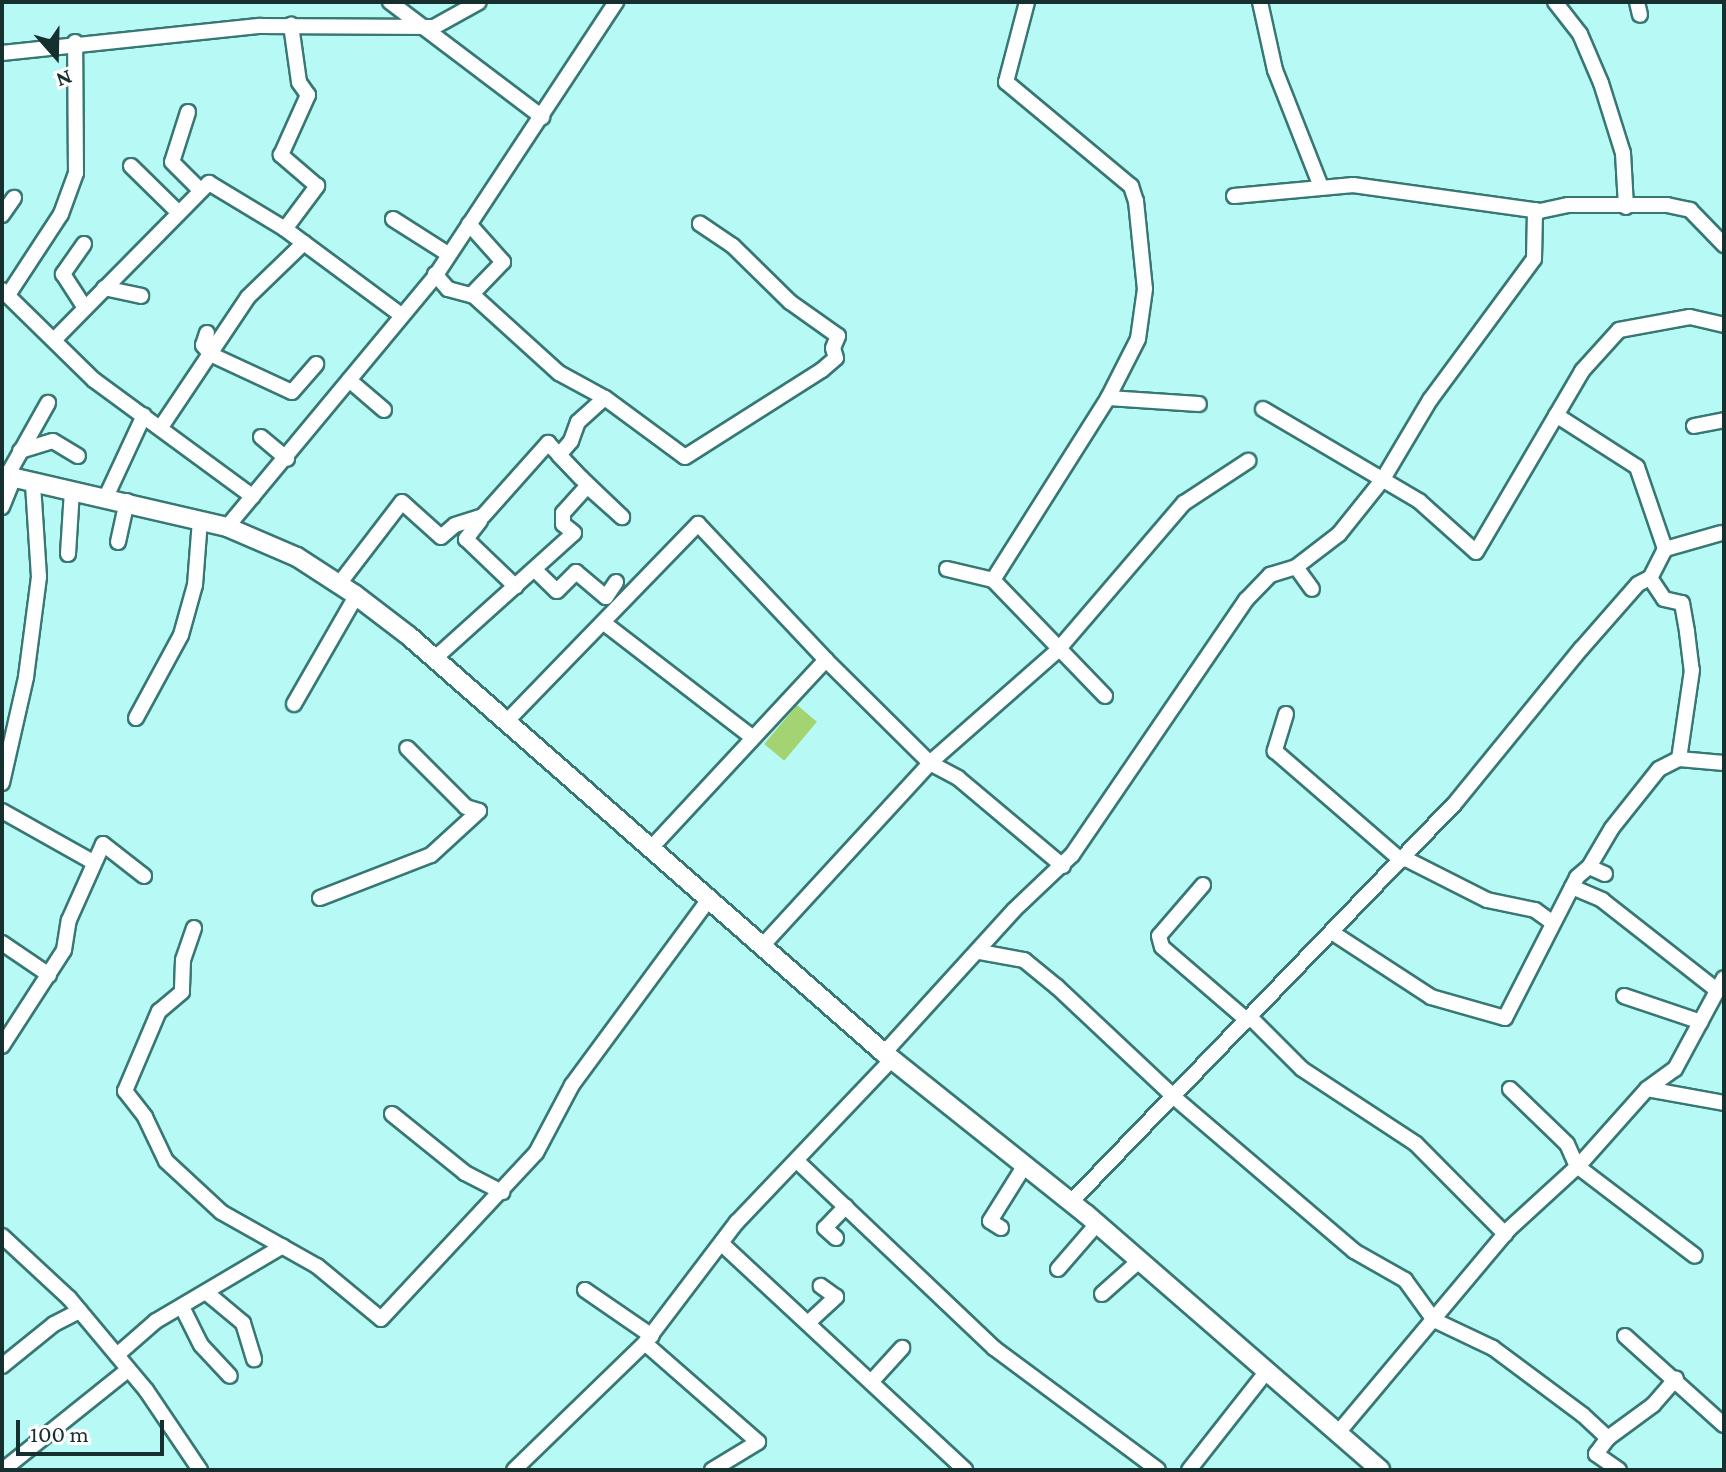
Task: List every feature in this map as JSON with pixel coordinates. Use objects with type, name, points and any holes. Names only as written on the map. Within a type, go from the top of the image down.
[{"type":"main road","points":[[8,477],[127,501],[227,527],[297,557],[356,596],[434,659],[888,1056],[1071,1202],[1380,1470]]},
{"type":"street","points":[[390,2],[542,117]]},
{"type":"street","points":[[2,53],[75,42],[291,25],[434,27],[479,2]]},
{"type":"street","points":[[227,527],[287,459],[435,274],[616,2]]},
{"type":"street","points":[[993,580],[1108,398],[1138,339],[1145,289],[1134,179],[1006,82],[1027,2]]},
{"type":"street","points":[[1260,2],[1275,70],[1321,187]]},
{"type":"street","points":[[1555,2],[1580,34],[1601,83],[1623,153],[1626,207]]},
{"type":"street","points":[[285,229],[317,186],[281,155],[308,95],[299,82],[291,25]]},
{"type":"street","points":[[75,42],[76,173],[61,214],[5,293],[94,380],[253,497]]},
{"type":"street","points":[[188,112],[172,162],[200,190]]},
{"type":"street","points":[[131,166],[178,212]]},
{"type":"street","points":[[54,340],[200,190],[215,183],[285,229],[400,314]]},
{"type":"street","points":[[1234,196],[1353,185],[1535,210],[1667,205],[1690,210],[1724,245]]},
{"type":"street","points":[[2,215],[14,198]]},
{"type":"street","points":[[514,1470],[648,1339],[722,1244],[1014,910],[1063,866],[1246,600],[1270,575],[1296,567],[1339,534],[1383,479],[1430,400],[1534,259],[1535,210]]},
{"type":"street","points":[[393,219],[448,254]]},
{"type":"street","points":[[469,224],[503,262],[471,295]]},
{"type":"street","points":[[435,274],[448,289],[471,295],[559,373],[605,398],[685,457],[836,358],[833,348],[838,336],[790,302],[733,246],[700,224]]},
{"type":"street","points":[[161,427],[248,297],[304,243]]},
{"type":"street","points":[[84,244],[63,274],[85,308]]},
{"type":"street","points":[[104,288],[141,296]]},
{"type":"street","points":[[1263,409],[1419,501],[1476,552],[1582,371],[1619,330],[1690,317],[1724,325]]},
{"type":"street","points":[[207,333],[203,345],[210,354],[292,392],[316,364]]},
{"type":"street","points":[[349,380],[384,410]]},
{"type":"street","points":[[434,659],[574,533],[563,524],[563,513],[587,486],[622,517],[559,455],[578,422],[605,398]]},
{"type":"street","points":[[1108,398],[1199,404]]},
{"type":"street","points":[[2,507],[8,477],[48,403]]},
{"type":"street","points":[[106,497],[144,415]]},
{"type":"street","points":[[1071,1202],[1403,859],[1638,584],[1650,578],[1665,549],[1637,467],[1556,415]]},
{"type":"street","points":[[1694,426],[1724,420]]},
{"type":"street","points":[[20,451],[57,435],[78,456]]},
{"type":"street","points":[[261,437],[287,459]]},
{"type":"street","points":[[516,587],[466,539],[548,443],[581,478]]},
{"type":"street","points":[[762,946],[930,763],[1057,651],[1184,503],[1248,461]]},
{"type":"street","points":[[2,783],[26,677],[39,577],[33,484]]},
{"type":"street","points":[[68,554],[72,491]]},
{"type":"street","points":[[118,542],[127,501]]},
{"type":"street","points":[[339,584],[402,502],[441,537],[455,525],[483,516]]},
{"type":"street","points":[[136,718],[181,635],[195,585],[200,520]]},
{"type":"street","points":[[506,722],[597,623],[698,524],[826,660],[930,763],[958,778],[1063,866]]},
{"type":"street","points":[[1665,549],[1721,533]]},
{"type":"street","points":[[1296,567],[1312,589]]},
{"type":"street","points":[[947,569],[993,580],[1057,651],[1105,696]]},
{"type":"street","points":[[535,570],[557,591],[576,572],[606,597],[616,582]]},
{"type":"street","points":[[1650,578],[1664,599],[1682,603],[1687,632],[1692,670],[1679,759]]},
{"type":"street","points":[[294,704],[356,596]]},
{"type":"street","points":[[597,623],[752,737]]},
{"type":"street","points":[[651,848],[826,660]]},
{"type":"street","points":[[1286,714],[1275,751],[1403,859],[1487,900],[1535,910],[1553,923]]},
{"type":"street","points":[[320,898],[431,855],[479,811],[466,807],[407,748]]},
{"type":"street","points":[[1333,933],[1431,997],[1505,1018],[1572,887],[1589,867],[1636,795],[1659,769],[1679,759],[1724,763]]},
{"type":"street","points":[[2,811],[91,861]]},
{"type":"street","points":[[2,1046],[64,950],[69,920],[91,861],[103,844],[144,876]]},
{"type":"street","points":[[1589,867],[1605,874]]},
{"type":"street","points":[[1203,885],[1159,936],[1162,947],[1250,1020],[1302,1069],[1416,1144],[1505,1234]]},
{"type":"street","points":[[1337,1434],[1505,1234],[1577,1166],[1647,1089],[1675,1069],[1721,984],[1602,900],[1572,887]]},
{"type":"street","points":[[194,928],[183,960],[182,992],[159,1011],[125,1091],[175,1170],[221,1212],[317,1266],[381,1319],[536,1153],[572,1085],[709,899]]},
{"type":"street","points":[[2,943],[49,975]]},
{"type":"street","points":[[980,952],[1024,960],[1175,1098],[1354,1251],[1405,1280],[1434,1320],[1493,1348],[1608,1438]]},
{"type":"street","points":[[1624,996],[1701,1022]]},
{"type":"street","points":[[1510,1089],[1567,1144],[1577,1166],[1695,1256]]},
{"type":"street","points":[[1647,1089],[1724,1103]]},
{"type":"street","points":[[392,1114],[465,1173],[502,1192]]},
{"type":"street","points":[[797,1161],[994,1348],[1158,1470]]},
{"type":"street","points":[[1001,1228],[990,1221],[1025,1165]]},
{"type":"street","points":[[836,1238],[825,1228],[846,1206]]},
{"type":"street","points":[[1058,1269],[1097,1224]]},
{"type":"street","points":[[2,1236],[80,1311],[117,1355],[200,1470]]},
{"type":"street","points":[[722,1244],[965,1470]]},
{"type":"street","points":[[117,1355],[182,1307],[283,1246]]},
{"type":"street","points":[[1102,1294],[1139,1261]]},
{"type":"street","points":[[809,1322],[836,1297],[821,1286]]},
{"type":"street","points":[[585,1290],[648,1339],[758,1442],[712,1470]]},
{"type":"street","points":[[207,1293],[243,1323],[254,1359]]},
{"type":"street","points":[[182,1307],[201,1345],[230,1376]]},
{"type":"street","points":[[2,1366],[54,1324],[80,1311]]},
{"type":"street","points":[[1625,1336],[1724,1425]]},
{"type":"street","points":[[872,1381],[902,1348]]},
{"type":"street","points":[[3,1470],[128,1370]]},
{"type":"street","points":[[1189,1470],[1267,1371]]},
{"type":"street","points":[[1619,1470],[1596,1454],[1608,1438],[1653,1405],[1676,1379]]},
{"type":"green space","points":[[797,705],[817,722],[784,761],[764,744]]}]
